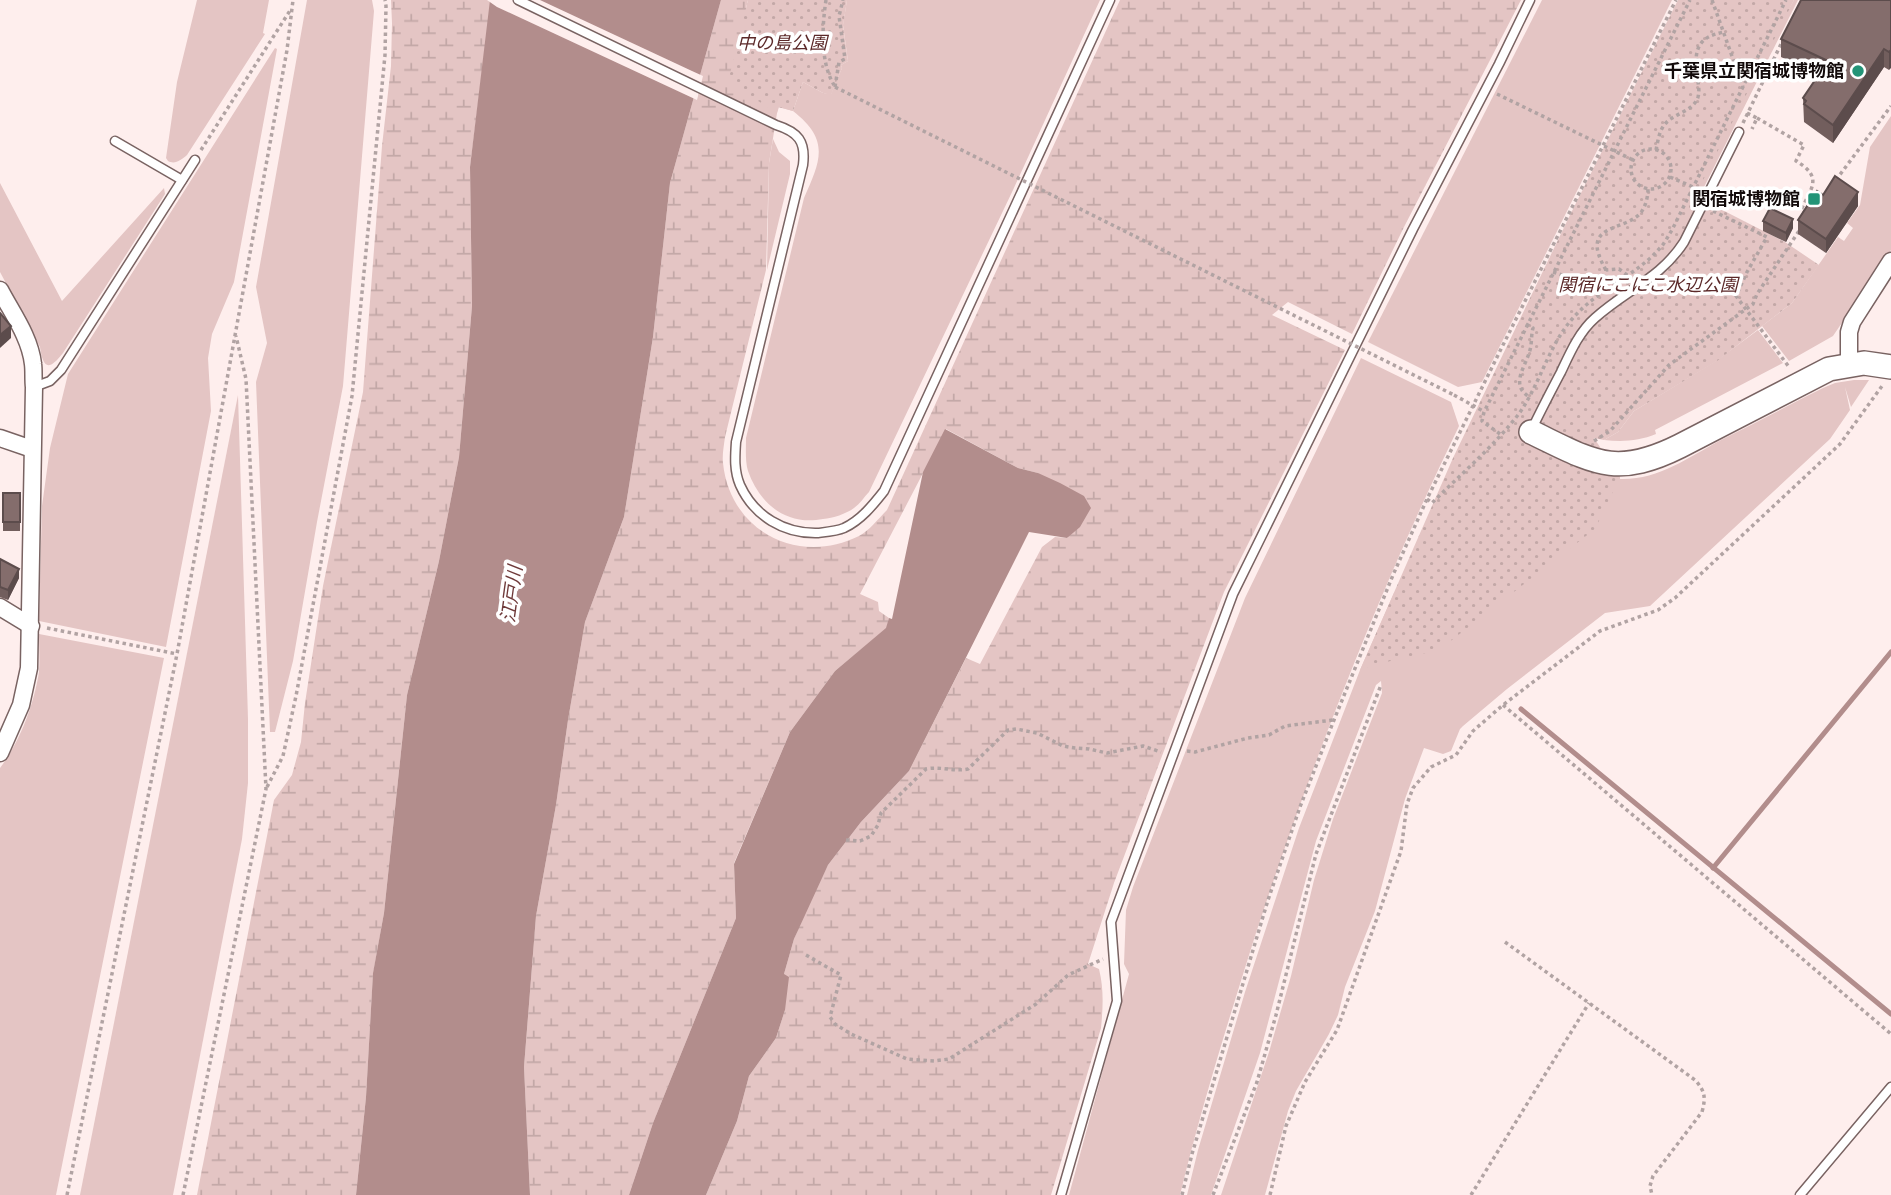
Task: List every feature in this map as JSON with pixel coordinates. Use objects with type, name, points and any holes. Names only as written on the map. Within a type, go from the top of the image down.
[{"type":"street","points":[[1849,365],[1849,332],[1852,322],[1891,261]]},
{"type":"street","points":[[0,290],[24,335],[33,363],[36,626],[21,705],[0,753]]},
{"type":"street","points":[[1531,432],[1597,462],[1641,462],[1657,458],[1829,369],[1864,363],[1887,375]]},
{"type":"street","points":[[0,438],[32,449]]},
{"type":"street","points":[[0,608],[36,626]]},
{"type":"lane","points":[[518,0],[787,128],[797,136],[805,151],[803,164],[736,442],[735,466],[739,483],[749,501],[765,517],[781,528],[803,533],[844,528],[869,510],[884,491],[1110,0]]},
{"type":"lane","points":[[1061,1195],[1117,1001],[1111,922],[1233,594],[1407,241],[1530,0]]},
{"type":"lane","points":[[1531,432],[1583,332],[1593,319],[1656,274],[1674,257],[1739,132]]},
{"type":"lane","points":[[115,141],[182,180]]},
{"type":"lane","points":[[34,387],[50,381],[61,370],[195,160]]},
{"type":"lane","points":[[1800,1195],[1891,1087]]},
{"type":"path","points":[[67,1195],[177,654],[287,50],[293,0]]},
{"type":"path","points":[[266,789],[283,756],[352,396],[385,55],[385,0]]},
{"type":"path","points":[[826,0],[824,61],[835,87],[1484,412]]},
{"type":"path","points":[[835,87],[839,62],[845,59],[839,16],[843,0]]},
{"type":"path","points":[[1182,1195],[1268,900],[1300,807],[1393,575],[1427,499],[1676,0]]},
{"type":"path","points":[[1500,434],[1482,421],[1484,412],[1690,0]]},
{"type":"path","points":[[1712,0],[1743,89]]},
{"type":"path","points":[[1427,499],[1432,503],[1519,413],[1563,330],[1584,306],[1661,247],[1672,230],[1786,0]]},
{"type":"path","points":[[195,160],[292,8]]},
{"type":"path","points":[[1656,150],[1660,131],[1665,123],[1692,107],[1697,100],[1698,46],[1712,34],[1724,32]]},
{"type":"path","points":[[1739,132],[1786,34]]},
{"type":"path","points":[[1486,89],[1633,160]]},
{"type":"path","points":[[1832,186],[1891,106]]},
{"type":"path","points":[[1594,441],[1610,431],[1669,365],[1753,304],[1756,294],[1809,214],[1801,210],[1813,183],[1811,172],[1796,162],[1804,145],[1747,113]]},
{"type":"path","points":[[1748,137],[1757,118]]},
{"type":"path","points":[[1656,150],[1671,163],[1670,177],[1661,187],[1648,189],[1633,178],[1631,166],[1633,160],[1643,151],[1656,150]]},
{"type":"path","points":[[1670,177],[1693,187]]},
{"type":"path","points":[[1606,270],[1597,252],[1598,240],[1613,226],[1641,213],[1648,189]]},
{"type":"path","points":[[1711,210],[1767,237],[1736,296],[1789,367]]},
{"type":"path","points":[[1760,233],[1765,225]]},
{"type":"path","points":[[1789,226],[1799,231]]},
{"type":"path","points":[[1606,270],[1619,269],[1627,275]]},
{"type":"path","points":[[1605,291],[1602,280],[1606,270]]},
{"type":"path","points":[[1553,272],[1571,278],[1602,280]]},
{"type":"path","points":[[1526,324],[1533,328],[1530,351],[1519,383],[1522,392],[1528,396]]},
{"type":"path","points":[[183,1195],[266,789],[247,391],[235,333]]},
{"type":"path","points":[[1270,1195],[1286,1126],[1305,1082],[1337,1030],[1401,851],[1407,804],[1413,788],[1431,767],[1456,755],[1473,731],[1503,705],[1600,631],[1658,610],[1675,598],[1840,444],[1887,375]]},
{"type":"path","points":[[36,626],[177,654]]},
{"type":"path","points":[[1213,1195],[1257,1082],[1316,854],[1381,685]]},
{"type":"path","points":[[1503,705],[1891,1034]]},
{"type":"path","points":[[846,840],[860,841],[871,836],[878,825],[880,813],[926,769],[968,769],[1008,730],[1037,733],[1063,746],[1089,748],[1107,753],[1143,746],[1174,753],[1195,752],[1269,735],[1285,726],[1334,720]]},
{"type":"path","points":[[1505,942],[1695,1080],[1704,1090],[1702,1112],[1653,1177],[1651,1195]]},
{"type":"path","points":[[806,955],[841,975],[830,1017],[835,1024],[907,1059],[934,1061],[949,1059],[1036,1004],[1068,975],[1114,955]]},
{"type":"path","points":[[1471,1195],[1589,1003]]},
{"type":"green space","points":[[197,0],[269,0],[263,33],[265,34],[187,155],[171,162],[166,158],[177,82]]},
{"type":"green space","points":[[307,0],[372,0],[374,11],[343,386],[293,661],[275,732],[270,732],[256,382],[267,343],[256,287]]},
{"type":"green space","points":[[391,0],[490,0],[490,9],[470,167],[472,306],[459,457],[439,561],[407,695],[384,913],[373,974],[366,1097],[356,1195],[197,1195],[274,800],[292,775],[301,742],[323,586],[363,392],[382,146],[391,66]]},
{"type":"green space","points":[[721,0],[748,0],[746,8],[793,111],[778,107],[769,163],[766,270],[725,437],[723,463],[728,487],[739,508],[753,524],[771,537],[791,544],[813,547],[836,544],[859,536],[887,510],[1120,0],[1521,0],[1352,334],[1288,302],[1272,315],[1345,350],[1224,592],[1114,883],[1088,964],[1099,969],[1101,976],[1101,1028],[1051,1195],[706,1195],[737,1121],[749,1076],[776,1038],[785,1010],[784,974],[794,939],[828,865],[861,822],[909,771],[966,658],[980,664],[1042,547],[1055,537],[1068,538],[1038,473],[1018,468],[946,429],[860,594],[878,602],[879,611],[889,618],[887,628],[835,671],[790,732],[734,863],[736,918],[653,1123],[629,1195],[530,1195],[524,1067],[536,916],[585,622],[624,517],[653,337],[670,183]]},
{"type":"green space","name":"中の島公園","points":[[748,0],[847,0],[843,26],[848,61],[841,65],[831,95],[803,82],[793,111],[779,107],[777,113],[728,82]]},
{"type":"green space","points":[[847,0],[1100,0],[869,492],[847,512],[831,518],[810,520],[787,516],[776,510],[760,494],[747,467],[746,438],[804,198],[818,161],[819,151],[813,131],[793,111],[803,82],[823,93],[831,94],[841,65],[848,61],[843,25]]},
{"type":"green space","points":[[1542,0],[1672,0],[1482,382],[1458,387],[1368,342]]},
{"type":"green space","name":"関宿にこにこ水辺公園","points":[[1678,0],[1794,0],[1695,196],[1785,242],[1819,265],[1792,303],[1717,361],[1634,411],[1618,432],[1604,440],[1594,438],[1620,477],[1595,529],[1439,650],[1360,670],[1453,458],[1570,215]]},
{"type":"green space","points":[[1794,0],[1798,0],[1684,227],[1642,270]]},
{"type":"green space","points":[[275,48],[277,49],[234,282],[212,334],[208,358],[211,411],[166,647],[39,621],[42,506],[50,448],[68,374]]},
{"type":"green space","points":[[1891,116],[1891,250],[1833,336],[1789,361],[1762,326],[1792,303],[1838,237],[1844,241],[1853,228],[1847,223],[1860,205],[1870,147]]},
{"type":"green space","points":[[773,139],[779,152],[790,161],[790,174],[767,270],[769,163]]},
{"type":"green space","points":[[0,183],[62,301],[164,188],[165,194],[63,353],[50,365],[43,360],[40,347],[0,272]]},
{"type":"green space","points":[[1758,330],[1783,363],[1655,430],[1656,434],[1631,440],[1604,440],[1618,432],[1634,411],[1716,361]]},
{"type":"green space","points":[[1361,358],[1451,402],[1459,426],[1374,614],[1300,806],[1255,936],[1206,1097],[1180,1195],[1069,1195],[1129,974],[1124,964],[1126,910],[1133,887],[1245,598]]},
{"type":"green space","points":[[1854,380],[1869,380],[1851,407],[1845,387],[1850,410],[1830,439],[1650,606],[1605,613],[1463,726],[1451,751],[1443,754],[1424,748],[1405,799],[1375,911],[1345,987],[1338,1015],[1296,1091],[1288,1111],[1265,1195],[1221,1195],[1269,1052],[1314,880],[1333,819],[1382,693],[1381,681],[1376,685],[1316,841],[1260,1053],[1211,1195],[1187,1195],[1245,992],[1299,828],[1360,670],[1394,593],[1604,476],[1634,478],[1660,472],[1823,388]]},
{"type":"green space","points":[[238,395],[248,783],[242,839],[173,1195],[80,1195]]},
{"type":"green space","points":[[39,634],[164,658],[56,1195],[0,1195],[0,768],[20,735],[34,697],[39,672]]},
{"type":"water","name":"江戸川","points":[[490,0],[721,0],[670,183],[653,337],[624,517],[585,622],[536,916],[524,1067],[530,1195],[356,1195],[366,1097],[373,973],[384,913],[407,695],[439,561],[459,457],[472,306],[470,167]]},
{"type":"water","points":[[945,429],[1018,468],[1060,483],[1084,496],[1091,508],[1080,527],[1067,538],[1029,532],[909,771],[861,822],[828,865],[794,939],[784,974],[789,977],[785,1010],[776,1038],[749,1076],[737,1121],[706,1195],[629,1195],[653,1123],[736,918],[734,864],[790,732],[835,671],[886,628],[889,618],[892,619],[923,472]]},
{"type":"pier","points":[[487,0],[540,0],[703,76],[697,100],[497,7]]},
{"type":"building","name":"千葉県立関宿城博物館","points":[[1801,0],[1891,0],[1891,50],[1889,52],[1884,49],[1833,125],[1804,104],[1806,101],[1803,98],[1828,61],[1781,39]]},
{"type":"building","points":[[1835,176],[1858,192],[1826,239],[1798,220],[1817,191],[1823,195]]},
{"type":"building","points":[[1770,208],[1793,219],[1786,233],[1763,221]]},
{"type":"building","points":[[0,313],[11,326],[0,335]]},
{"type":"building","points":[[3,493],[20,493],[20,522],[3,522]]},
{"type":"building","points":[[0,559],[19,569],[8,590],[0,587]]},
{"type":"waterway","points":[[1713,868],[1891,652]]},
{"type":"waterway","points":[[1521,709],[1891,1014]]},
{"type":"place","name":"千葉県立関宿城博物館","points":[[1858,71]]},
{"type":"place","name":"関宿城博物館","points":[[1814,199]]}]
